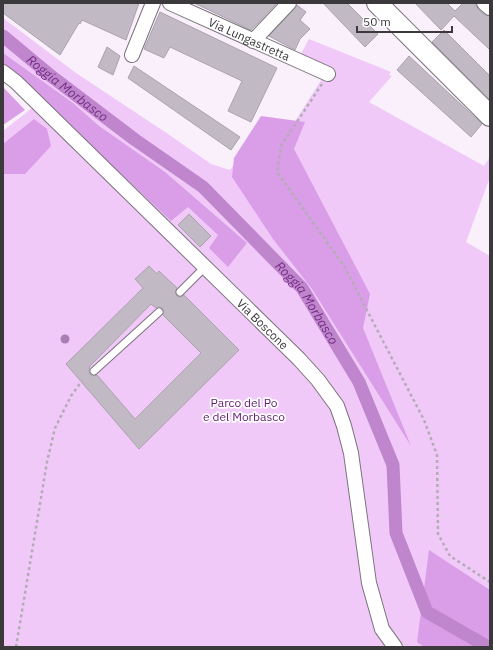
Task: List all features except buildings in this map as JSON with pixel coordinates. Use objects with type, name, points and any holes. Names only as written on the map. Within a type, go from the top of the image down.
[{"type":"street","points":[[132,55],[153,3]]},
{"type":"street","name":"Via Lungastretta","points":[[170,3],[328,74]]},
{"type":"street","points":[[253,41],[290,3]]},
{"type":"street","points":[[377,3],[490,116]]},
{"type":"street","points":[[484,3],[490,8]]},
{"type":"street","name":"Via Boscone","points":[[3,72],[22,88],[299,359],[318,380],[336,406],[351,453],[369,583],[382,629],[395,647]]},
{"type":"lane","points":[[180,292],[205,267]]},
{"type":"lane","points":[[94,370],[159,312]]},
{"type":"path","points":[[328,74],[280,146],[276,172],[344,266],[424,420],[437,455],[438,534],[450,556],[490,582]]},
{"type":"path","points":[[16,647],[47,462],[55,428],[71,396],[82,382]]},
{"type":"green space","name":"Parco del Po e del Morbasco","points":[[3,18],[76,73],[211,164],[230,170],[240,156],[264,171],[323,77],[295,65],[309,39],[391,72],[389,75],[392,76],[369,102],[484,166],[490,157],[490,177],[466,242],[490,256],[490,647],[3,647],[3,131],[32,108],[9,84],[3,80]]},
{"type":"shaded area","points":[[3,53],[73,103],[99,126],[165,172],[247,243],[228,267],[209,248],[218,235],[188,207],[171,221],[3,63]]},
{"type":"shaded area","points":[[3,87],[25,110],[3,125]]},
{"type":"shaded area","points":[[261,116],[305,122],[294,149],[370,294],[363,328],[411,446],[312,289],[273,239],[232,177],[234,158]]},
{"type":"shaded area","points":[[34,119],[47,129],[51,146],[25,174],[3,174],[3,144]]},
{"type":"shaded area","points":[[429,550],[490,590],[490,647],[424,647],[417,642]]},
{"type":"waterway","name":"Roggia Morbasco","points":[[3,36],[51,76],[134,139],[203,187],[302,288],[359,382],[393,465],[396,533],[427,612],[488,647]]}]
